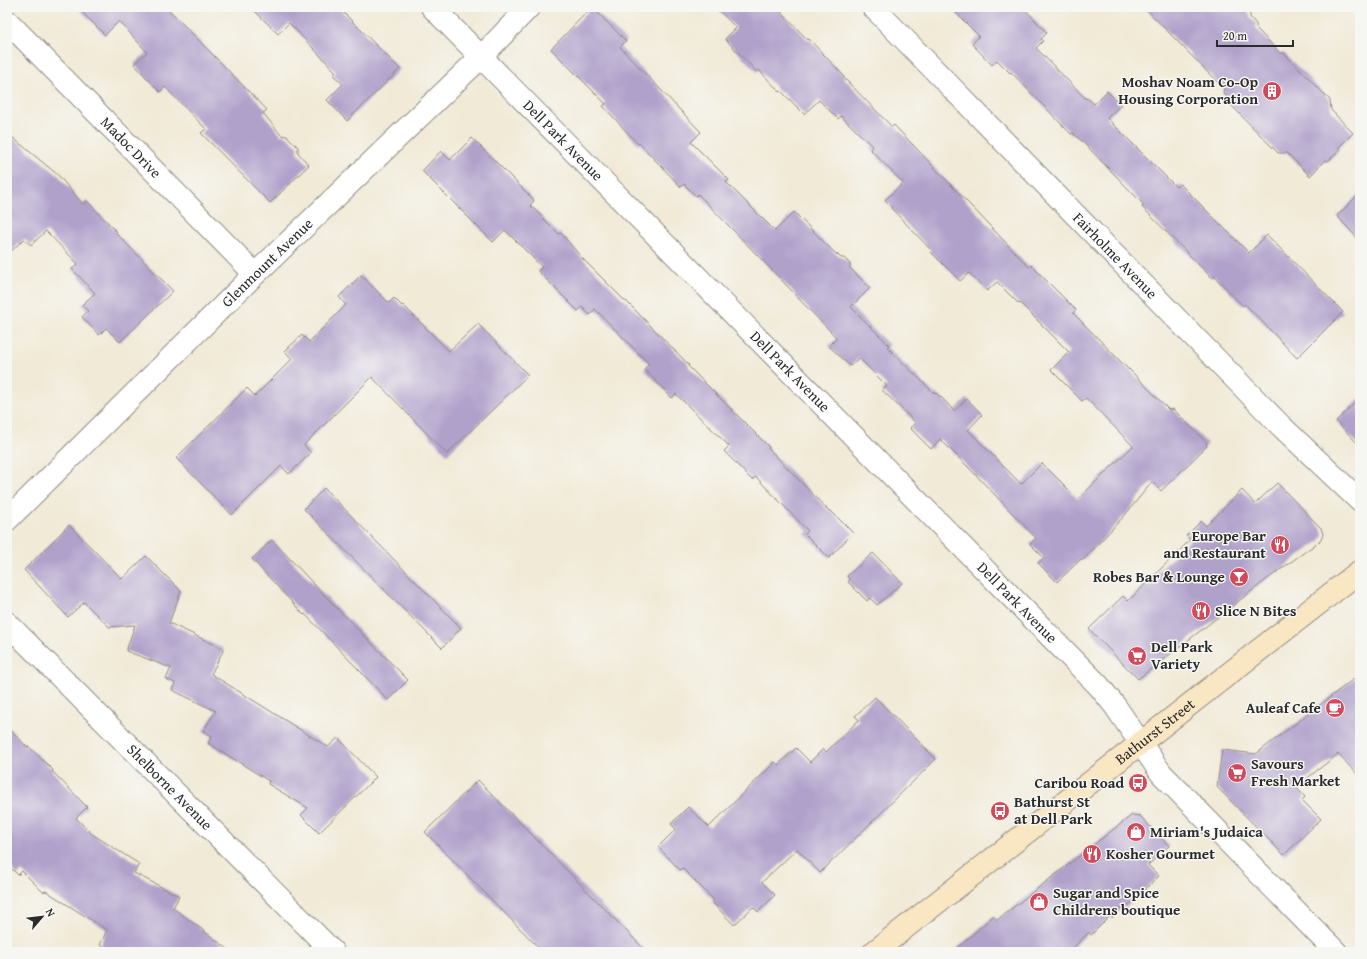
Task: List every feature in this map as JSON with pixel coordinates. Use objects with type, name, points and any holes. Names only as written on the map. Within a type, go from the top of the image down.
[{"type":"main road","name":"Bathurst Street","points":[[874,952],[1360,570]]},
{"type":"street","name":"Dell Park Avenue","points":[[432,7],[1099,686],[1140,742]]},
{"type":"street","name":"Glenmount Avenue","points":[[7,520],[255,274],[480,57],[529,7]]},
{"type":"street","name":"Fairholme Avenue","points":[[873,7],[1281,426],[1360,501]]},
{"type":"street","name":"Madoc Drive","points":[[7,21],[255,274]]},
{"type":"street","name":"Shelborne Avenue","points":[[7,623],[333,952]]},
{"type":"street","points":[[1140,742],[1161,773],[1336,952]]},
{"type":"building","points":[[77,7],[166,7],[267,110],[263,113],[281,135],[287,136],[298,147],[298,153],[309,165],[270,203],[201,133],[206,129],[165,87],[160,92],[134,64],[147,52],[119,21],[105,35]]},
{"type":"building","points":[[251,7],[338,7],[400,69],[347,121],[327,100],[343,84],[333,75],[336,72],[289,23],[278,34]]},
{"type":"building","points":[[592,7],[626,41],[620,47],[701,132],[691,142],[729,180],[726,182],[775,231],[794,212],[836,254],[841,258],[844,258],[850,264],[850,268],[870,288],[851,307],[889,345],[887,347],[954,411],[967,399],[975,407],[982,415],[968,430],[1021,484],[1042,463],[1078,499],[1133,446],[1086,398],[1082,401],[1051,370],[1069,352],[997,282],[987,291],[969,273],[960,281],[930,251],[931,250],[885,200],[903,183],[870,149],[872,146],[841,116],[838,119],[819,100],[804,114],[759,70],[757,72],[725,39],[736,28],[716,7],[776,7],[808,40],[809,39],[844,76],[843,77],[892,127],[894,125],[1029,267],[1031,265],[1076,310],[1073,313],[1169,410],[1173,409],[1207,443],[1207,446],[1161,491],[1152,482],[1125,515],[1083,560],[1081,559],[1057,582],[1038,563],[1044,558],[1030,544],[1036,538],[940,439],[931,449],[910,428],[916,423],[882,390],[887,386],[859,358],[850,366],[829,346],[837,338],[698,194],[696,196],[684,184],[681,187],[639,143],[638,144],[603,106],[606,104],[551,49]]},
{"type":"building","points":[[950,7],[1023,7],[1047,33],[1041,39],[1043,41],[1036,48],[1086,99],[1087,98],[1094,104],[1107,91],[1121,105],[1107,118],[1176,187],[1180,184],[1249,253],[1267,235],[1343,312],[1297,358],[1245,304],[1243,306],[1214,276],[1212,278],[1203,269],[1142,207],[1144,205],[1083,142],[1073,133],[1071,134],[1011,72],[1010,73],[997,60],[992,65],[972,44],[979,36]]},
{"type":"building","name":"Moshav Noam Co-Op Housing Corporation","points":[[1144,7],[1243,7],[1250,14],[1250,17],[1256,24],[1256,28],[1280,53],[1284,53],[1330,100],[1331,110],[1353,133],[1339,147],[1339,151],[1328,161],[1324,161],[1310,176],[1287,153],[1278,153],[1231,105],[1231,101],[1223,93],[1224,89]]},
{"type":"building","points":[[7,133],[58,175],[83,204],[87,201],[173,291],[120,342],[106,328],[99,335],[82,317],[88,311],[82,305],[95,293],[72,269],[78,264],[46,231],[31,245],[24,239],[7,255]]},
{"type":"building","points":[[472,138],[533,199],[534,201],[530,205],[559,234],[561,233],[581,257],[689,365],[688,366],[769,447],[768,448],[829,511],[830,510],[853,533],[829,558],[805,534],[808,531],[756,477],[752,480],[724,451],[729,446],[676,394],[672,398],[644,369],[649,364],[595,309],[590,315],[582,307],[578,311],[538,271],[542,267],[505,230],[493,242],[422,171],[441,151],[450,160]]},
{"type":"building","points":[[1360,193],[1360,241],[1337,216]]},
{"type":"building","points":[[361,275],[389,303],[394,298],[402,306],[403,305],[449,351],[478,324],[528,375],[447,454],[372,377],[304,445],[311,453],[289,474],[281,466],[232,515],[176,458],[247,388],[255,396],[292,359],[285,351],[302,335],[309,342],[346,305],[339,297]]},
{"type":"building","points":[[1360,398],[1360,446],[1336,421]]},
{"type":"building","points":[[1277,483],[1321,528],[1323,534],[1320,541],[1266,580],[1138,679],[1089,629],[1123,596],[1128,601],[1190,540],[1186,536],[1201,521],[1206,526],[1242,490],[1255,504]]},
{"type":"building","points":[[324,488],[461,628],[442,648],[304,509]]},
{"type":"building","points":[[69,525],[122,579],[146,556],[181,591],[169,623],[224,649],[211,674],[328,747],[338,738],[376,777],[319,833],[301,815],[308,808],[268,784],[269,781],[208,743],[212,736],[203,731],[216,711],[172,690],[175,683],[166,679],[171,668],[126,651],[135,625],[109,627],[84,602],[68,617],[24,570]]},
{"type":"building","points":[[272,540],[408,680],[388,700],[305,614],[304,615],[252,559]]},
{"type":"building","points":[[873,553],[902,583],[877,605],[870,598],[867,601],[848,582],[850,580],[847,576]]},
{"type":"building","points":[[1360,674],[1360,777],[1338,754],[1296,787],[1305,797],[1302,800],[1321,819],[1284,855],[1217,787],[1222,750],[1256,754]]},
{"type":"building","points":[[875,697],[936,759],[820,873],[797,849],[762,882],[775,895],[758,912],[753,907],[734,925],[712,902],[714,900],[682,868],[680,870],[658,847],[676,829],[671,824],[688,807],[709,827],[775,762],[778,765],[796,748],[810,762],[823,749],[826,752],[859,720],[855,716]]},
{"type":"building","points":[[7,726],[27,747],[28,746],[53,770],[52,771],[87,807],[76,818],[92,834],[139,864],[134,873],[179,896],[173,908],[232,952],[114,952],[100,945],[107,930],[46,891],[43,892],[22,871],[18,875],[7,864]]},
{"type":"building","points":[[478,780],[647,952],[543,952],[425,832]]},
{"type":"building","points":[[1132,815],[1140,816],[1169,846],[1148,865],[1159,876],[1126,908],[1124,906],[1112,918],[1110,916],[1091,935],[1089,932],[1069,952],[953,952],[993,916],[997,920]]},
{"type":"place","name":"Moshav Noam Co-Op Housing Corporation","points":[[1272,91]]},
{"type":"place","name":"Europe Bar and Restaurant","points":[[1280,545]]},
{"type":"place","name":"Robes Bar & Lounge","points":[[1239,577]]},
{"type":"place","name":"Slice N Bites","points":[[1201,611]]},
{"type":"place","name":"Dell Park Variety","points":[[1137,656]]},
{"type":"place","name":"Auleaf Cafe","points":[[1335,708]]},
{"type":"place","name":"Savours Fresh Market","points":[[1237,773]]},
{"type":"place","name":"Caribou Road","points":[[1138,783]]},
{"type":"place","name":"Bathurst St at Dell Park","points":[[1000,811]]},
{"type":"place","name":"Miriam's Judaica","points":[[1136,832]]},
{"type":"place","name":"Kosher Gourmet","points":[[1092,854]]},
{"type":"place","name":"Sugar and Spice Childrens boutique","points":[[1039,902]]}]
